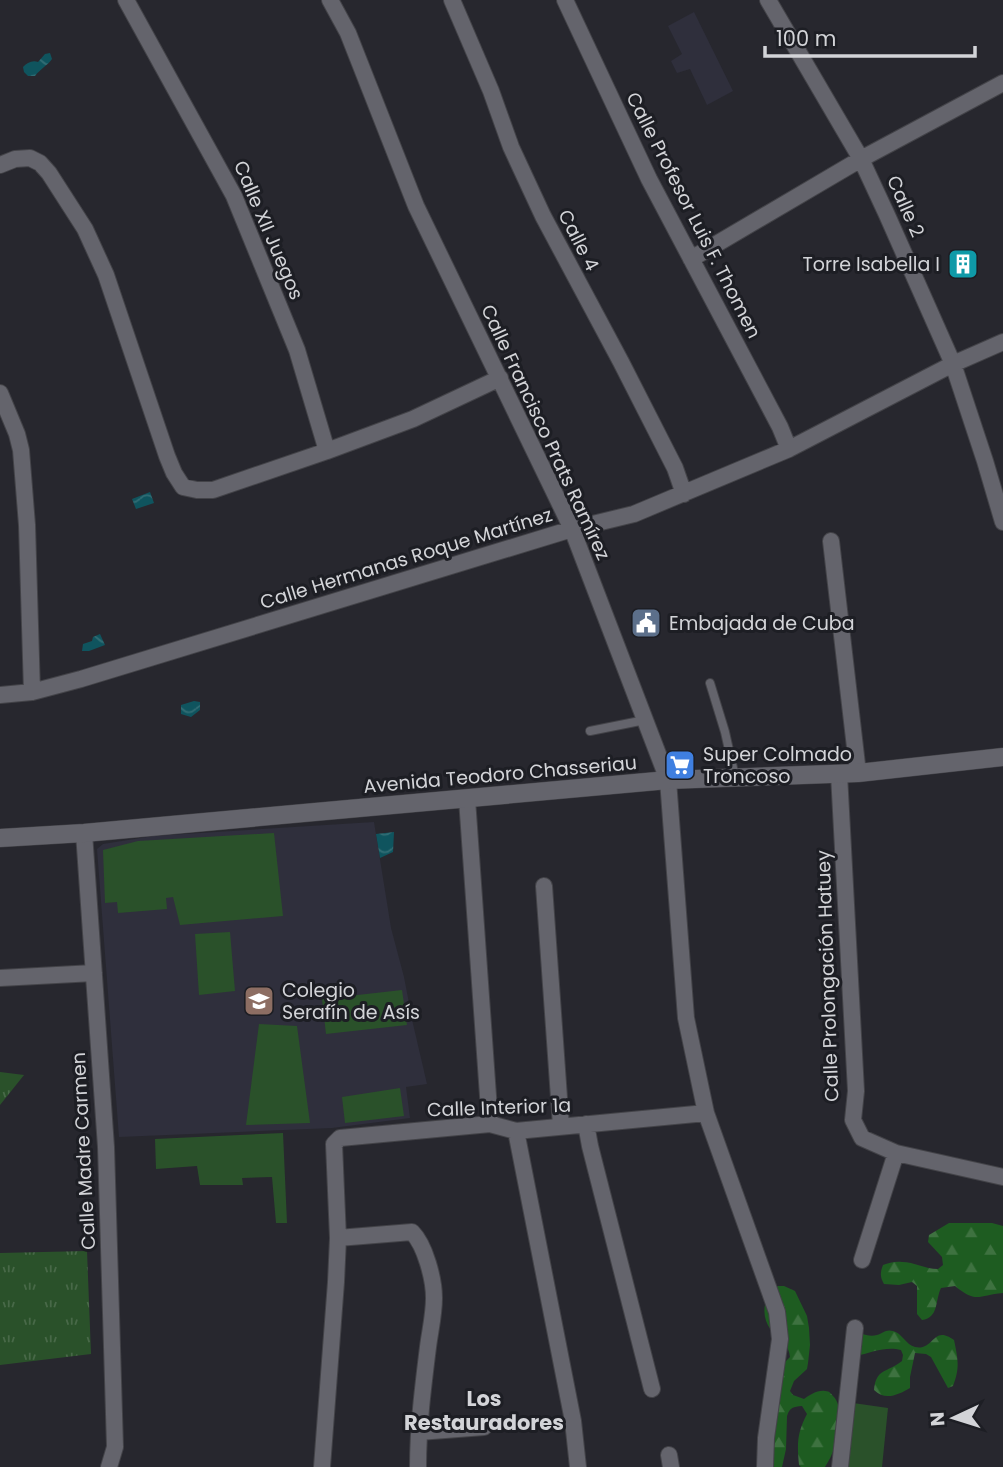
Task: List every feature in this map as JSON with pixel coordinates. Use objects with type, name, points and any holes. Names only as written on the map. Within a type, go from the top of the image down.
[{"type":"street","name":"Calle XII Juegos","points":[[126,0],[234,196],[297,350],[327,451]]},
{"type":"street","name":"Calle Francisco Prats Ramírez","points":[[330,0],[348,33],[416,206],[572,529],[668,780],[686,1018],[706,1113],[777,1312],[780,1339],[766,1438],[765,1467]]},
{"type":"street","name":"Calle 4","points":[[452,0],[491,91],[511,147],[543,216],[663,444],[684,494]]},
{"type":"street","name":"Calle Profesor Luis F. Thomen","points":[[565,0],[649,179],[780,427],[789,449]]},
{"type":"street","name":"Calle 2","points":[[768,0],[862,159],[953,364],[1003,522]]},
{"type":"street","points":[[691,259],[862,159],[1003,83]]},
{"type":"street","points":[[0,165],[15,159],[30,158],[40,163],[85,229],[124,323],[167,456],[183,487],[213,490],[327,451],[413,419],[500,378]]},
{"type":"street","name":"Calle Hermanas Roque Martínez","points":[[0,695],[32,692],[81,679],[572,529],[634,514],[789,449],[953,364],[1003,342]]},
{"type":"street","points":[[0,393],[21,450],[29,575],[32,692]]},
{"type":"street","points":[[831,541],[858,773]]},
{"type":"street","name":"Avenida Teodoro Chasseriau","points":[[0,838],[84,833],[668,780],[858,773],[1003,757]]},
{"type":"street","name":"Calle Prolongación Hatuey","points":[[839,774],[856,1091],[853,1120],[862,1139],[896,1153],[1003,1177]]},
{"type":"street","points":[[467,799],[490,1124]]},
{"type":"street","name":"Calle Madre Carmen","points":[[84,833],[106,1147],[115,1447],[109,1467]]},
{"type":"street","points":[[544,886],[561,1126]]},
{"type":"street","points":[[0,978],[94,973]]},
{"type":"street","name":"Calle Interior 1a","points":[[338,1238],[334,1144],[340,1138],[490,1124],[516,1130],[706,1113]]},
{"type":"street","points":[[586,1124],[652,1388]]},
{"type":"street","points":[[516,1130],[573,1421],[578,1467]]},
{"type":"street","points":[[862,1260],[896,1153]]},
{"type":"street","points":[[322,1467],[338,1238],[412,1231],[419,1238],[434,1294],[419,1432],[418,1467]]},
{"type":"street","points":[[840,1467],[855,1328]]},
{"type":"street","points":[[419,1432],[484,1427]]},
{"type":"lane","points":[[710,683],[735,777]]},
{"type":"lane","points":[[590,731],[645,720]]},
{"type":"shaded area","points":[[694,12],[733,91],[707,105],[690,69],[677,73],[671,61],[682,54],[668,26]]},
{"type":"shaded area","name":"Colegio Serafín de Asís","points":[[374,822],[391,928],[427,1084],[406,1087],[410,1118],[332,1128],[119,1137],[97,849],[103,844],[153,836]]},
{"type":"green space","points":[[274,833],[283,916],[180,925],[173,897],[166,898],[167,909],[118,913],[117,902],[105,903],[103,850],[138,841]]},
{"type":"green space","points":[[230,932],[235,991],[199,995],[195,934]]},
{"type":"green space","points":[[402,990],[407,1025],[326,1034],[322,999]]},
{"type":"green space","points":[[259,1024],[297,1026],[310,1123],[246,1125]]},
{"type":"green space","points":[[0,1072],[24,1075],[0,1105]]},
{"type":"green space","points":[[400,1088],[404,1116],[345,1123],[342,1097]]},
{"type":"green space","points":[[283,1133],[287,1223],[276,1223],[272,1177],[242,1178],[243,1185],[200,1185],[197,1166],[156,1169],[155,1139]]},
{"type":"green space","points":[[949,1223],[992,1223],[1003,1226],[1003,1293],[973,1297],[955,1286],[941,1288],[934,1312],[922,1320],[917,1314],[917,1286],[912,1282],[884,1284],[881,1277],[882,1268],[883,1265],[899,1262],[938,1269],[943,1265],[942,1257],[928,1242],[929,1235]]},
{"type":"green space","points":[[87,1251],[91,1354],[0,1365],[0,1253]]},
{"type":"green space","points":[[778,1286],[795,1291],[807,1316],[809,1328],[807,1369],[794,1381],[790,1391],[804,1399],[816,1392],[827,1391],[838,1404],[838,1432],[833,1452],[825,1467],[799,1465],[798,1439],[807,1414],[802,1406],[792,1408],[787,1416],[786,1449],[782,1467],[764,1467],[774,1373],[790,1357],[786,1345],[771,1330],[765,1318],[766,1300]]},
{"type":"green space","points":[[850,1329],[870,1336],[893,1331],[915,1347],[926,1345],[937,1336],[947,1336],[954,1340],[957,1358],[957,1374],[953,1386],[948,1388],[931,1357],[915,1353],[910,1388],[892,1396],[878,1393],[874,1390],[877,1378],[902,1361],[901,1350],[885,1349],[857,1356],[846,1345],[846,1334]]},
{"type":"green space","points":[[853,1403],[888,1408],[882,1467],[846,1467]]},
{"type":"water","points":[[50,53],[52,59],[35,76],[28,76],[24,72],[23,67],[26,64],[38,62],[45,54]]},
{"type":"water","points":[[150,492],[154,503],[136,509],[132,499]]},
{"type":"water","points":[[100,634],[105,645],[82,651],[83,644]]},
{"type":"water","points":[[200,702],[200,710],[191,717],[181,714],[181,705]]},
{"type":"water","points":[[394,832],[393,852],[380,858],[376,834]]},
{"type":"place","name":"Torre Isabella I","points":[[963,264]]},
{"type":"place","name":"Embajada de Cuba","points":[[646,623]]},
{"type":"place","name":"Super Colmado Troncoso","points":[[680,765]]},
{"type":"place","name":"Colegio Serafín de Asís","points":[[259,1001]]},
{"type":"district","name":"Los Restauradores","points":[[484,1411]]}]
